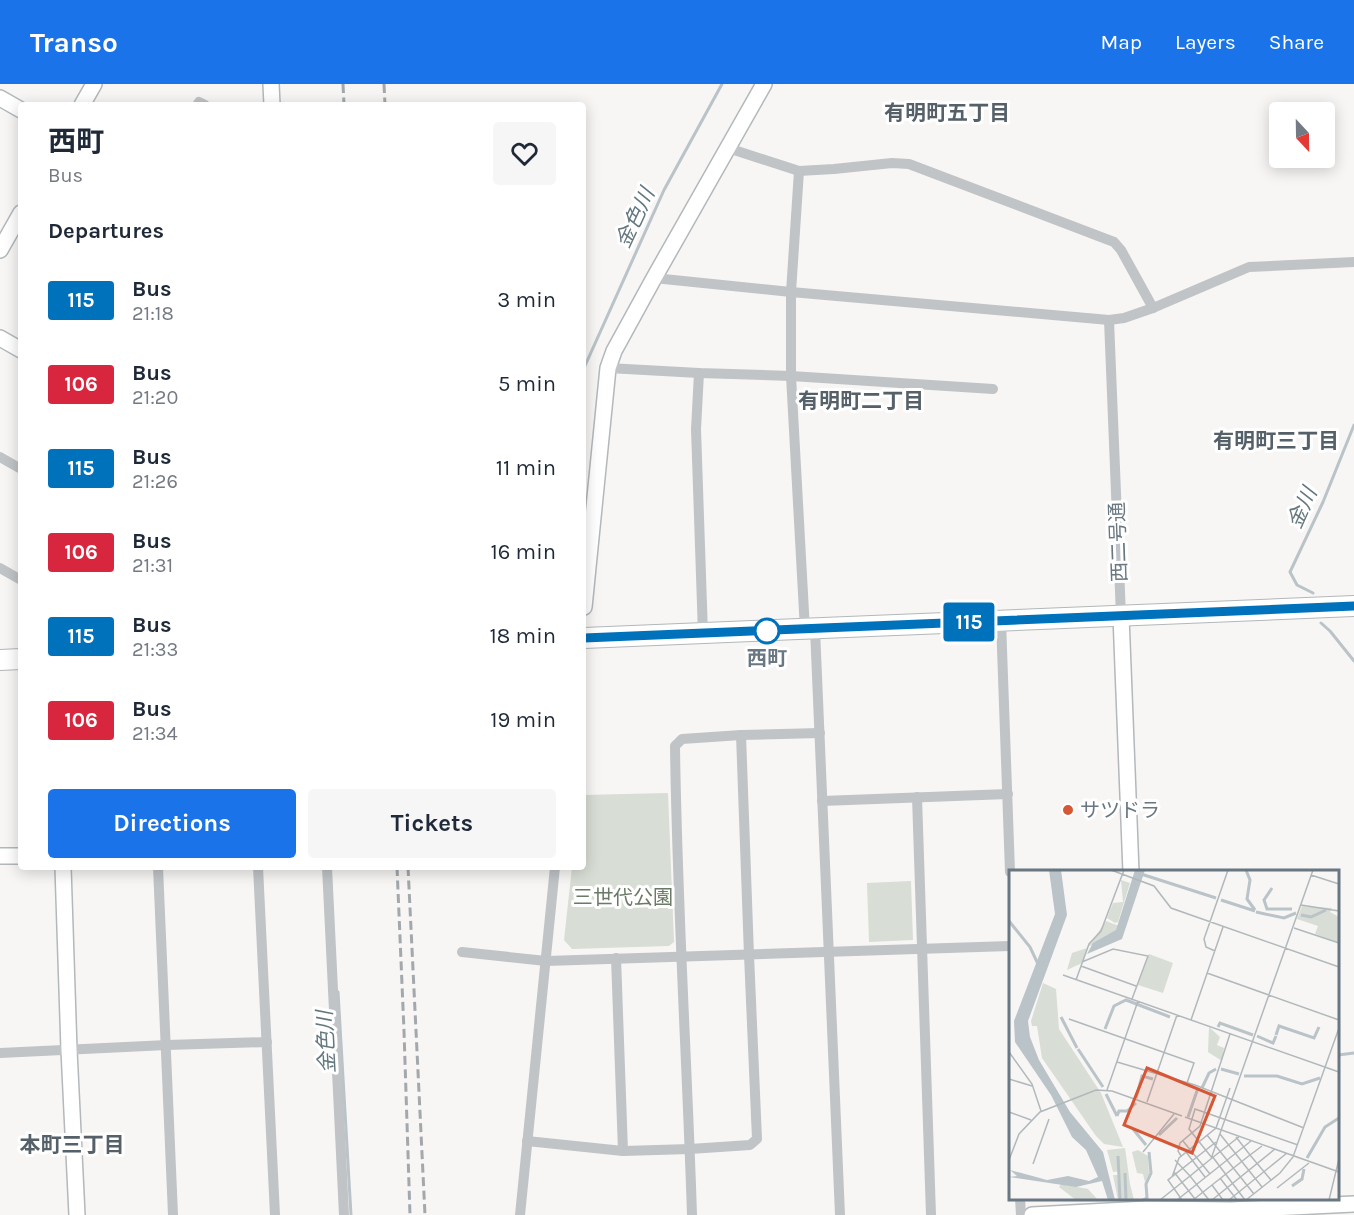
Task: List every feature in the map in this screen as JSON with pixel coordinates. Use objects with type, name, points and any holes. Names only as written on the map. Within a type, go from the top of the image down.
[{"type":"highway","points":[[586,638],[1354,606]]},
{"type":"highway","points":[[0,660],[18,659]]},
{"type":"street","points":[[84,102],[94,84]]},
{"type":"street","points":[[271,84],[272,102]]},
{"type":"street","points":[[586,586],[608,368],[614,351],[728,148],[760,86]]},
{"type":"street","points":[[0,98],[18,108]]},
{"type":"street","points":[[728,148],[799,171],[834,170],[892,163],[909,164],[1095,234],[1114,242],[1121,250],[1153,308]]},
{"type":"street","points":[[799,171],[791,292],[791,376],[820,733],[840,1215]]},
{"type":"street","points":[[0,250],[18,223]]},
{"type":"street","points":[[654,278],[1109,320],[1124,318],[1153,308],[1249,267],[1354,262]]},
{"type":"street","name":"西二号通","points":[[1109,320],[1131,870]]},
{"type":"street","points":[[0,338],[18,348]]},
{"type":"street","points":[[608,368],[791,376],[993,389]]},
{"type":"street","points":[[699,373],[696,429],[703,634]]},
{"type":"street","points":[[0,457],[18,467]]},
{"type":"street","points":[[0,568],[18,578]]},
{"type":"street","points":[[1001,621],[1011,870]]},
{"type":"street","points":[[692,1215],[676,843],[675,746],[682,739],[820,733]]},
{"type":"street","points":[[527,1141],[623,1151],[750,1145],[757,1139],[741,735]]},
{"type":"street","points":[[822,801],[1008,794]]},
{"type":"street","points":[[917,797],[931,1215]]},
{"type":"street","points":[[0,856],[18,855]]},
{"type":"street","points":[[63,870],[77,1215]]},
{"type":"street","points":[[158,870],[173,1215]]},
{"type":"street","points":[[258,870],[275,1215]]},
{"type":"street","points":[[327,870],[344,1215]]},
{"type":"street","points":[[520,1215],[555,870]]},
{"type":"street","points":[[462,952],[546,962],[1009,946]]},
{"type":"street","points":[[616,958],[623,1151]]},
{"type":"street","points":[[0,1053],[267,1042]]},
{"type":"street","points":[[1020,1200],[1021,1215]]},
{"type":"street","points":[[1032,1215],[1147,1207],[1286,1211],[1354,1204]]},
{"type":"green space","name":"三世代公園","points":[[668,793],[674,942],[669,946],[572,949],[564,940],[572,870],[586,870],[586,795]]},
{"type":"green space","points":[[911,881],[913,940],[869,942],[867,883]]},
{"type":"waterway","name":"金色川","points":[[586,364],[664,190],[722,84]]},
{"type":"waterway","name":"金川","points":[[1313,593],[1297,585],[1290,572],[1323,502],[1354,425]]},
{"type":"waterway","name":"金川","points":[[1321,623],[1354,661]]},
{"type":"waterway","name":"金色川","points":[[338,992],[351,1215]]},
{"type":"waterway","name":"金川","points":[[1339,1055],[1354,1053]]},
{"type":"railway","points":[[343,84],[344,102]]},
{"type":"railway","points":[[384,84],[385,102]]},
{"type":"railway","points":[[397,870],[410,1215]]},
{"type":"railway","points":[[408,870],[425,1215]]},
{"type":"bus line","name":"115","points":[[586,638],[1354,606]]},
{"type":"place","name":"西町","points":[[767,631]]},
{"type":"place","name":"サツドラ","points":[[1068,810]]},
{"type":"district","name":"有明町五丁目","points":[[947,113]]},
{"type":"district","name":"有明町二丁目","points":[[861,401]]},
{"type":"district","name":"有明町三丁目","points":[[1276,441]]},
{"type":"district","name":"本町三丁目","points":[[72,1145]]}]
